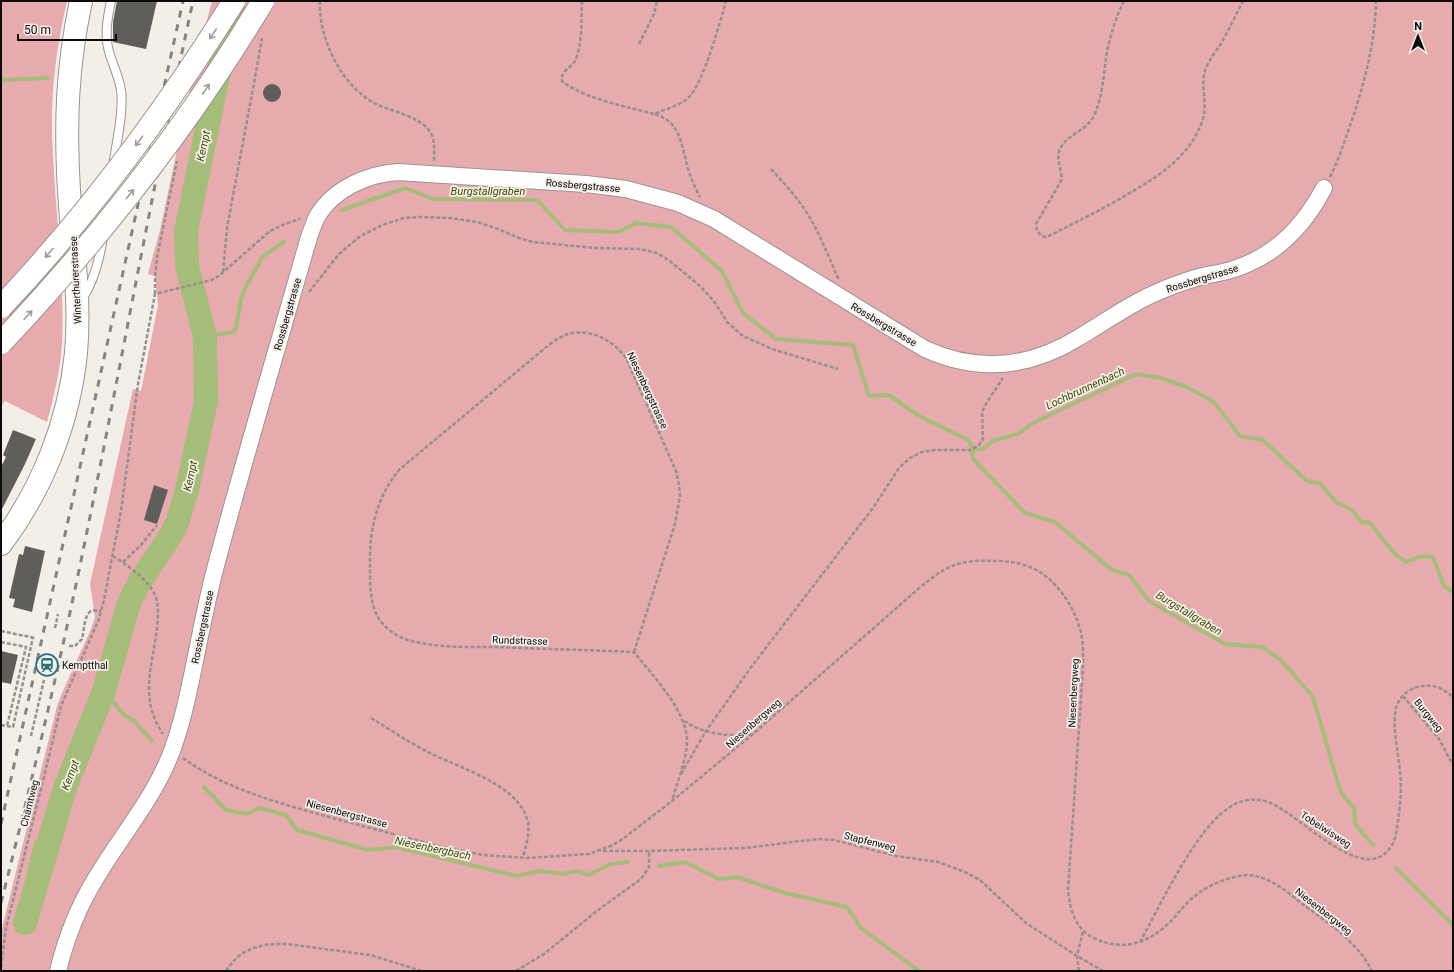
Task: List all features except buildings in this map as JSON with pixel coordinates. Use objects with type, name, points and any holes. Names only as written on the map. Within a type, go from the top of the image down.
[{"type":"main road","name":"Winterthurerstrasse","points":[[1,544],[34,492],[50,459],[66,414],[74,369],[77,335],[77,308],[66,113],[71,52],[81,1]]},
{"type":"main road","points":[[1,307],[56,245],[119,167],[185,77],[234,1]]},
{"type":"main road","points":[[1,343],[71,266],[139,182],[201,96],[263,1]]},
{"type":"street","name":"Rossbergstrasse","points":[[58,971],[69,935],[87,894],[106,862],[152,794],[173,750],[188,698],[204,615],[218,558],[306,244],[318,215],[325,206],[342,191],[366,178],[398,172],[586,184],[626,189],[678,203],[714,219],[850,304],[910,340],[937,354],[953,360],[970,363],[1008,364],[1037,358],[1051,352],[1078,338],[1124,309],[1165,289],[1188,280],[1234,269],[1264,256],[1281,244],[1299,227],[1314,207],[1324,188]]},
{"type":"lane","points":[[109,194],[122,99],[120,84],[109,53],[106,39],[112,1]]},
{"type":"lane","points":[[77,308],[86,294],[96,268],[107,210]]},
{"type":"path","points":[[320,1],[324,35],[330,52],[339,67],[359,92],[370,100],[415,120],[426,127],[432,135],[434,145],[434,174]]},
{"type":"path","points":[[582,1],[580,34],[576,58],[573,64],[563,74],[562,81],[590,95],[654,114],[668,120],[677,130],[693,182],[714,219]]},
{"type":"path","points":[[639,44],[654,14],[657,1]]},
{"type":"path","points":[[654,114],[683,101],[692,92],[707,60],[726,1]]},
{"type":"path","points":[[1124,1],[1116,18],[1110,40],[1100,97],[1095,115],[1089,125],[1071,137],[1060,150],[1058,159],[1062,181],[1036,224],[1037,231],[1042,236],[1046,237],[1103,210],[1162,173],[1181,155],[1196,136],[1204,118],[1204,77],[1206,68],[1222,42],[1243,1]]},
{"type":"path","points":[[1324,188],[1344,144],[1366,74],[1373,38],[1376,1]]},
{"type":"path","points":[[223,272],[227,228],[262,32]]},
{"type":"path","points":[[771,169],[796,198],[811,221],[850,304]]},
{"type":"path","points":[[223,272],[270,231],[285,224],[318,215]]},
{"type":"path","points":[[307,293],[339,254],[359,238],[382,225],[404,218],[450,218],[477,222],[533,242],[595,248],[640,249],[657,253],[670,261],[700,286],[713,300],[728,323],[743,336],[772,350],[838,369]]},
{"type":"path","name":"Chämtweg","points":[[1,967],[6,928],[61,706],[101,611],[113,556],[127,470],[136,391],[155,294],[208,281],[216,278],[223,272]]},
{"type":"path","name":"Niesenbergstrasse","points":[[385,490],[391,479],[400,469],[556,340],[568,334],[580,333],[590,334],[610,342],[620,349],[626,358],[676,471],[680,496],[675,524],[634,652]]},
{"type":"path","points":[[679,778],[706,731],[752,666],[873,508],[894,474],[910,458],[922,452],[935,450],[973,449],[980,444],[983,439],[982,412],[1002,379],[1008,364]]},
{"type":"path","name":"Rundstrasse","points":[[385,490],[379,504],[372,536],[370,587],[373,607],[386,627],[394,633],[410,640],[429,644],[634,652]]},
{"type":"path","points":[[123,562],[141,545],[157,525]]},
{"type":"path","points":[[113,556],[132,568],[152,590],[157,604],[158,620],[148,680],[148,698],[156,722],[173,750]]},
{"type":"path","name":"Niesenbergweg","points":[[600,851],[624,838],[672,801],[753,734],[921,586],[941,571],[964,563],[989,560],[1021,564],[1038,571],[1054,584],[1070,604],[1080,627],[1082,638],[1083,668],[1068,890],[1071,910],[1078,925],[1083,931],[1100,941],[1112,945],[1140,942],[1150,938],[1164,928],[1189,902],[1201,892],[1216,883],[1233,877],[1254,876],[1266,879],[1280,886],[1334,927],[1357,949],[1372,971]]},
{"type":"path","points":[[69,646],[75,646],[82,639],[87,616],[90,612],[94,610],[101,611]]},
{"type":"path","points":[[55,628],[58,614]]},
{"type":"path","points":[[1,631],[34,638],[13,727],[1,724]]},
{"type":"path","points":[[1,642],[26,648],[7,726]]},
{"type":"path","points":[[634,652],[667,694],[683,721],[686,731],[687,744],[672,801]]},
{"type":"path","points":[[31,736],[44,680]]},
{"type":"path","points":[[1403,696],[1413,688],[1424,686],[1437,687],[1453,697]]},
{"type":"path","name":"Burgweg","points":[[1403,696],[1436,735],[1453,765]]},
{"type":"path","name":"Tobelwisweg","points":[[1140,942],[1179,871],[1197,843],[1222,813],[1238,803],[1248,800],[1267,801],[1339,849],[1355,857],[1369,859],[1376,858],[1387,852],[1391,848],[1395,838],[1401,800],[1401,784],[1395,721],[1397,706],[1403,696]]},
{"type":"path","points":[[371,718],[426,751],[498,785],[514,797],[526,815],[529,826],[528,838],[523,858]]},
{"type":"path","points":[[683,721],[706,731],[735,735],[753,734]]},
{"type":"path","name":"Niesenbergstrasse","points":[[173,750],[195,766],[224,781],[282,803],[438,846],[483,855],[523,858],[576,856],[600,851]]},
{"type":"path","name":"Stapfenweg","points":[[600,851],[744,848],[818,839],[834,840],[896,856],[938,862],[980,880],[1026,923],[1103,971]]},
{"type":"path","points":[[516,971],[544,954],[643,876],[649,867],[649,851]]},
{"type":"path","points":[[1079,971],[1077,956],[1083,931]]},
{"type":"path","points":[[226,971],[230,964],[249,948],[274,943],[370,955],[422,971]]},
{"type":"shaded area","points":[[1,1],[67,1],[55,67],[52,116],[53,160],[61,265],[63,318],[62,345],[60,364],[47,422],[5,401],[1,406]]},
{"type":"shaded area","points":[[212,1],[1453,1],[1453,971],[1,971],[2,928],[57,706],[95,617],[90,584],[133,389],[141,391],[158,305],[155,276],[148,274],[160,230],[195,66]],"holes":[[[36,840],[58,847],[48,880],[26,874]]]},
{"type":"shaded area","points":[[35,840],[58,847],[49,881],[26,874]]},
{"type":"waterway","name":"Kempt","points":[[25,923],[65,788],[104,691],[129,603],[139,583],[171,535],[177,523],[186,494],[206,401],[205,337],[187,266],[186,231],[233,3]]},
{"type":"waterway","points":[[1,77],[4,80],[48,78]]},
{"type":"waterway","name":"Burgstallgraben","points":[[342,210],[405,188],[433,199],[537,200],[565,230],[618,232],[636,223],[671,227],[722,271],[743,313],[776,339],[853,345],[869,396],[889,395],[919,416],[968,440],[971,445],[974,460],[1025,513],[1055,522],[1112,570],[1129,575],[1149,601],[1225,644],[1262,647],[1281,660],[1313,697],[1339,787],[1342,794],[1354,808],[1356,825],[1373,845]]},
{"type":"waterway","points":[[205,337],[233,332],[236,328],[241,299],[245,288],[263,256],[284,242]]},
{"type":"waterway","name":"Lochbrunnenbach","points":[[972,450],[983,449],[992,441],[1018,434],[1033,423],[1136,374],[1161,378],[1189,388],[1214,402],[1240,436],[1263,440],[1307,481],[1319,483],[1337,503],[1351,509],[1362,523],[1369,522],[1395,554],[1406,562],[1421,556],[1433,557],[1444,586],[1453,592]]},
{"type":"waterway","points":[[104,691],[123,714],[134,721],[152,741]]},
{"type":"waterway","name":"Niesenbergbach","points":[[204,787],[226,810],[247,814],[259,808],[286,815],[297,830],[368,850],[396,847],[517,876],[540,871],[562,874],[578,871],[589,875],[610,864],[628,862]]},
{"type":"waterway","points":[[659,866],[685,862],[719,879],[737,877],[785,893],[847,907],[861,928],[919,971]]},
{"type":"waterway","points":[[1396,868],[1453,925]]},
{"type":"railway","points":[[1,824],[183,1]]},
{"type":"railway","points":[[1,903],[23,817],[73,599],[164,139],[193,1]]},
{"type":"place","name":"Kemptthal","points":[[47,665]]}]
